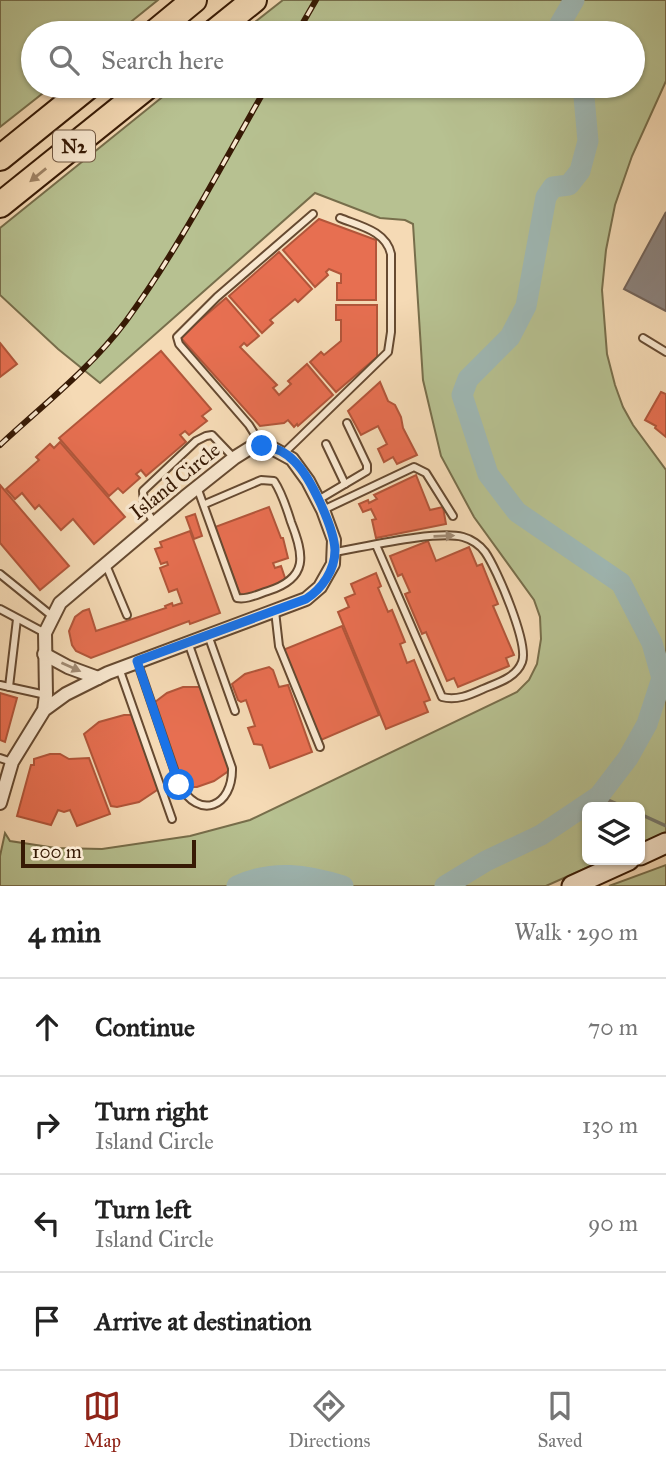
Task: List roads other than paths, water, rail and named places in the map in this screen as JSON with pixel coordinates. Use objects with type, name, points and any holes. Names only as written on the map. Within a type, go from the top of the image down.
[{"type":"highway","points":[[169,21],[194,0]]},
{"type":"highway","points":[[228,21],[254,0]]},
{"type":"highway","name":"N2","points":[[0,158],[74,98]]},
{"type":"highway","name":"N2","points":[[0,205],[133,98]]},
{"type":"street","points":[[262,446],[284,453],[298,464],[320,505],[334,541],[335,552]]},
{"type":"street","name":"Island Circle","points":[[44,710],[45,633],[60,603],[233,458],[250,448],[262,446]]},
{"type":"street","name":"Island Circle","points":[[0,803],[6,760],[44,710],[66,694],[119,668],[275,611],[313,594],[327,578],[335,552]]},
{"type":"street","points":[[44,654],[68,667],[98,678]]},
{"type":"street","points":[[645,853],[666,843]]},
{"type":"street","points":[[572,886],[618,865]]},
{"type":"lane","points":[[262,446],[249,425],[179,344],[177,337],[217,297],[313,214]]},
{"type":"lane","points":[[284,453],[376,365],[390,347],[389,246],[382,236],[340,218]]},
{"type":"lane","points":[[643,338],[666,352]]},
{"type":"lane","points":[[320,505],[368,469],[347,423]]},
{"type":"lane","points":[[154,523],[144,506],[143,491],[196,441],[212,435],[233,458]]},
{"type":"lane","points":[[326,444],[345,484]]},
{"type":"lane","points":[[320,505],[414,467],[426,473],[453,516]]},
{"type":"lane","points":[[197,487],[237,598],[244,599],[280,587],[296,574],[302,556],[299,542],[274,481],[261,481],[205,505]]},
{"type":"lane","points":[[335,552],[376,545],[437,536],[454,535],[470,539],[485,552],[520,635],[524,654],[519,668],[508,679],[472,694],[451,698],[440,694],[376,545]]},
{"type":"lane","points":[[106,563],[127,615]]},
{"type":"lane","points":[[0,575],[52,616]]},
{"type":"lane","points":[[0,609],[45,633]]},
{"type":"lane","points":[[275,611],[279,646],[320,747]]},
{"type":"lane","points":[[9,687],[17,620]]},
{"type":"lane","points":[[208,635],[235,711]]},
{"type":"lane","points":[[137,661],[179,785],[191,800],[211,806],[225,797],[231,783],[232,768],[188,642]]},
{"type":"lane","points":[[119,668],[172,819]]},
{"type":"lane","points":[[0,685],[46,695]]},
{"type":"waterway","points":[[562,21],[574,0]]},
{"type":"waterway","points":[[445,886],[486,861],[541,835],[599,796],[628,758],[647,724],[662,678],[652,643],[621,583],[517,512],[488,474],[462,395],[468,379],[510,337],[526,306],[546,197],[553,187],[569,185],[580,171],[588,141],[584,98]]},
{"type":"waterway","points":[[599,796],[613,802]]},
{"type":"waterway","points":[[645,816],[666,826]]},
{"type":"waterway","points":[[237,886],[264,877],[277,876],[303,877],[343,886]]},
{"type":"railway","points":[[304,21],[316,0]]},
{"type":"railway","points":[[0,445],[82,370],[126,321],[182,235],[260,98]]}]
